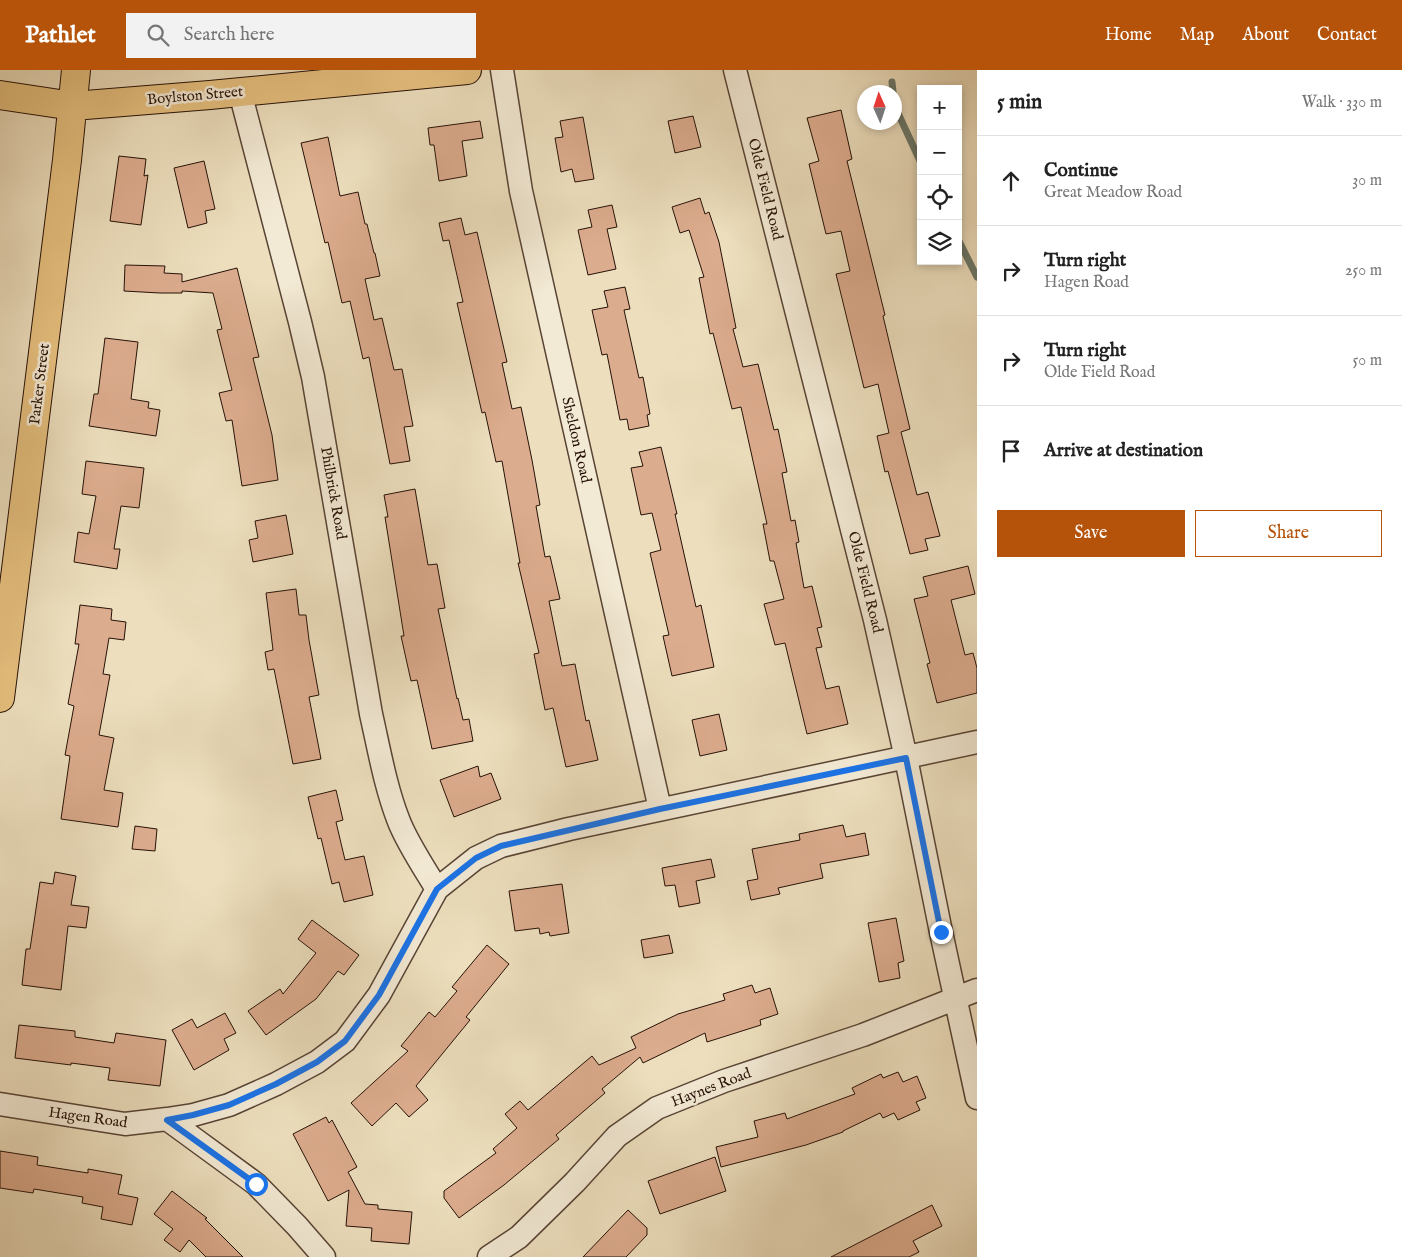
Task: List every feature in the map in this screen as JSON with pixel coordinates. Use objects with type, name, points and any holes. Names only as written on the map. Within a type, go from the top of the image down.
[{"type":"main road","name":"Parker Street","points":[[0,698],[4,633],[73,106],[76,70]]},
{"type":"main road","name":"Boylston Street","points":[[0,95],[73,106],[467,70]]},
{"type":"street","name":"Sheldon Road","points":[[502,70],[521,191],[660,809]]},
{"type":"street","name":"Olde Field Road","points":[[735,70],[862,565],[906,758],[977,1098]]},
{"type":"street","name":"Philbrick Road","points":[[240,92],[313,378],[372,714],[384,769],[398,820],[437,889]]},
{"type":"street","name":"Hagen Road","points":[[0,1104],[125,1124],[167,1120],[229,1105],[276,1084],[317,1062],[345,1041],[379,995],[437,889],[476,858],[501,846],[660,809],[977,742]]},
{"type":"street","name":"Haynes Road","points":[[489,1257],[519,1237],[617,1136],[657,1108],[724,1081],[863,1035],[977,990]]},
{"type":"street","points":[[167,1120],[256,1184],[324,1257]]},
{"type":"building","points":[[841,110],[852,159],[847,161],[885,315],[883,316],[910,429],[901,432],[917,495],[928,492],[940,536],[925,539],[928,550],[910,554],[888,471],[885,472],[877,436],[889,433],[878,384],[864,388],[836,274],[850,271],[841,231],[826,234],[809,164],[819,161],[807,118]]},
{"type":"building","points":[[693,116],[701,147],[675,153],[668,121]]},
{"type":"building","points":[[583,117],[594,179],[575,182],[572,169],[561,172],[555,138],[563,137],[560,121]]},
{"type":"building","points":[[480,121],[483,138],[462,141],[467,176],[439,181],[434,145],[430,145],[428,128]]},
{"type":"building","points":[[328,137],[340,196],[358,192],[365,224],[367,224],[375,253],[380,276],[365,279],[374,320],[382,318],[394,370],[402,369],[413,426],[404,427],[410,461],[390,464],[369,357],[363,359],[350,301],[342,303],[328,242],[325,243],[301,143]]},
{"type":"building","points":[[119,156],[146,159],[144,176],[148,175],[141,225],[110,221]]},
{"type":"building","points":[[204,161],[215,209],[205,211],[207,223],[188,228],[174,168]]},
{"type":"building","points":[[700,198],[705,214],[709,212],[719,242],[736,328],[733,329],[743,367],[758,364],[774,430],[778,429],[787,472],[782,473],[791,521],[795,520],[799,542],[796,543],[804,588],[812,586],[822,627],[817,628],[822,647],[816,648],[826,689],[839,686],[848,724],[807,734],[785,643],[775,645],[764,604],[784,599],[774,561],[770,561],[763,524],[767,524],[741,407],[732,409],[713,333],[710,334],[699,278],[704,277],[689,230],[680,233],[672,207]]},
{"type":"building","points":[[612,205],[617,227],[607,229],[616,269],[588,275],[578,230],[592,227],[588,210]]},
{"type":"building","points":[[461,218],[465,235],[477,232],[507,362],[502,363],[512,409],[521,407],[540,505],[536,506],[545,557],[550,556],[560,599],[549,601],[562,666],[575,664],[586,721],[589,720],[598,760],[566,767],[553,708],[545,710],[534,654],[539,653],[518,563],[520,563],[502,461],[496,462],[485,412],[482,413],[457,303],[463,302],[449,240],[443,241],[439,223]]},
{"type":"building","points":[[125,265],[165,266],[164,273],[182,274],[182,282],[237,268],[259,357],[253,358],[272,435],[278,480],[242,486],[232,420],[226,421],[219,393],[232,390],[217,330],[222,329],[213,293],[124,291]]},
{"type":"building","points":[[625,287],[630,309],[624,310],[639,378],[643,377],[650,414],[647,415],[649,426],[629,430],[627,419],[620,420],[607,354],[602,355],[592,310],[608,307],[604,291]]},
{"type":"building","points":[[105,338],[138,342],[131,399],[149,402],[148,408],[160,410],[156,436],[89,426],[94,394],[98,394]]},
{"type":"building","points":[[661,447],[696,607],[701,605],[714,667],[672,676],[663,636],[669,635],[650,553],[661,550],[652,513],[641,515],[631,468],[643,466],[639,452]]},
{"type":"building","points":[[86,461],[144,468],[139,508],[121,506],[114,549],[120,549],[117,569],[74,562],[78,532],[89,534],[96,496],[82,494]]},
{"type":"building","points":[[415,489],[428,565],[437,564],[445,608],[438,609],[457,699],[463,720],[469,719],[473,741],[432,749],[417,680],[411,681],[401,636],[404,636],[385,517],[388,517],[384,495]]},
{"type":"building","points":[[286,515],[293,554],[253,562],[249,540],[258,538],[255,521]]},
{"type":"building","points":[[968,566],[975,594],[951,600],[965,655],[973,653],[977,668],[977,693],[937,703],[927,664],[930,663],[914,599],[928,596],[923,577]]},
{"type":"building","points":[[296,589],[299,615],[306,615],[319,695],[309,697],[321,759],[293,764],[274,669],[268,670],[265,652],[273,650],[266,593]]},
{"type":"building","points":[[80,605],[112,609],[111,620],[126,622],[124,640],[109,638],[103,674],[110,675],[99,735],[114,738],[104,790],[123,793],[118,827],[61,819],[70,756],[65,755],[74,706],[68,704],[79,644],[75,644]]},
{"type":"building","points":[[719,714],[727,750],[700,756],[692,720]]},
{"type":"building","points":[[478,766],[480,777],[491,773],[501,799],[454,817],[440,780]]},
{"type":"building","points":[[336,790],[343,820],[336,822],[345,860],[364,856],[373,895],[344,902],[339,882],[332,884],[321,838],[318,839],[308,797]]},
{"type":"building","points":[[843,825],[846,837],[865,833],[869,855],[820,864],[823,878],[778,888],[780,894],[751,900],[747,881],[758,879],[752,849],[800,840],[799,834]]},
{"type":"building","points":[[135,826],[157,829],[155,851],[132,849]]},
{"type":"building","points":[[711,859],[715,877],[696,881],[700,903],[679,907],[675,885],[665,886],[662,868]]},
{"type":"building","points":[[55,872],[76,876],[71,905],[89,907],[86,928],[68,926],[61,990],[22,985],[26,949],[30,949],[40,882],[53,884]]},
{"type":"building","points":[[562,884],[569,933],[550,936],[549,932],[540,934],[539,928],[515,931],[509,891]]},
{"type":"building","points":[[896,918],[904,961],[898,963],[900,978],[879,982],[868,923]]},
{"type":"building","points":[[312,920],[359,955],[344,975],[338,971],[316,999],[266,1035],[248,1011],[280,989],[283,994],[316,953],[298,939]]},
{"type":"building","points":[[669,935],[673,953],[644,958],[641,940]]},
{"type":"building","points":[[487,945],[509,964],[466,1017],[470,1020],[416,1086],[428,1100],[409,1117],[396,1103],[372,1126],[351,1103],[408,1051],[401,1046],[429,1012],[435,1017],[457,991],[452,987]]},
{"type":"building","points":[[752,985],[755,993],[770,988],[778,1014],[760,1020],[761,1025],[707,1042],[705,1033],[643,1063],[640,1057],[602,1089],[605,1093],[556,1135],[559,1139],[504,1185],[459,1218],[444,1198],[444,1191],[496,1153],[493,1149],[517,1128],[505,1114],[520,1101],[528,1110],[592,1056],[599,1065],[636,1048],[631,1037],[678,1014],[725,1000],[723,994]]},
{"type":"building","points":[[225,1013],[236,1033],[224,1039],[229,1050],[194,1070],[172,1030],[192,1019],[197,1028]]},
{"type":"building","points":[[19,1025],[75,1031],[75,1037],[114,1043],[116,1033],[166,1040],[160,1086],[108,1080],[110,1068],[15,1058]]},
{"type":"building","points":[[898,1072],[903,1082],[917,1076],[926,1098],[916,1102],[920,1110],[898,1120],[894,1113],[883,1118],[880,1113],[843,1132],[806,1145],[721,1167],[716,1147],[758,1137],[754,1121],[785,1113],[787,1119],[855,1094],[852,1088],[881,1074],[883,1078]]},
{"type":"building","points":[[326,1117],[329,1123],[332,1120],[357,1167],[348,1172],[365,1204],[378,1205],[378,1209],[412,1212],[409,1244],[371,1241],[372,1228],[346,1226],[349,1190],[328,1201],[293,1134]]},
{"type":"building","points":[[0,1151],[38,1157],[37,1165],[88,1173],[88,1169],[122,1175],[118,1194],[138,1198],[132,1225],[101,1219],[103,1207],[82,1203],[83,1197],[34,1189],[33,1193],[0,1188]]},
{"type":"building","points":[[715,1157],[726,1191],[660,1214],[648,1181]]},
{"type":"building","points":[[172,1191],[207,1218],[205,1219],[243,1257],[206,1257],[189,1240],[180,1252],[164,1240],[173,1229],[154,1214]]},
{"type":"building","points":[[932,1205],[942,1226],[913,1241],[919,1252],[909,1257],[831,1257]]},
{"type":"building","points":[[628,1210],[647,1228],[647,1235],[626,1257],[583,1257]]},
{"type":"waterway","points":[[902,122],[917,154]]},
{"type":"waterway","points":[[962,247],[977,277]]},
{"type":"route","points":[[256,1184],[167,1120],[229,1105],[276,1084],[317,1062],[345,1041],[379,995],[437,889],[476,858],[501,846],[660,809],[906,758],[941,932]]}]
